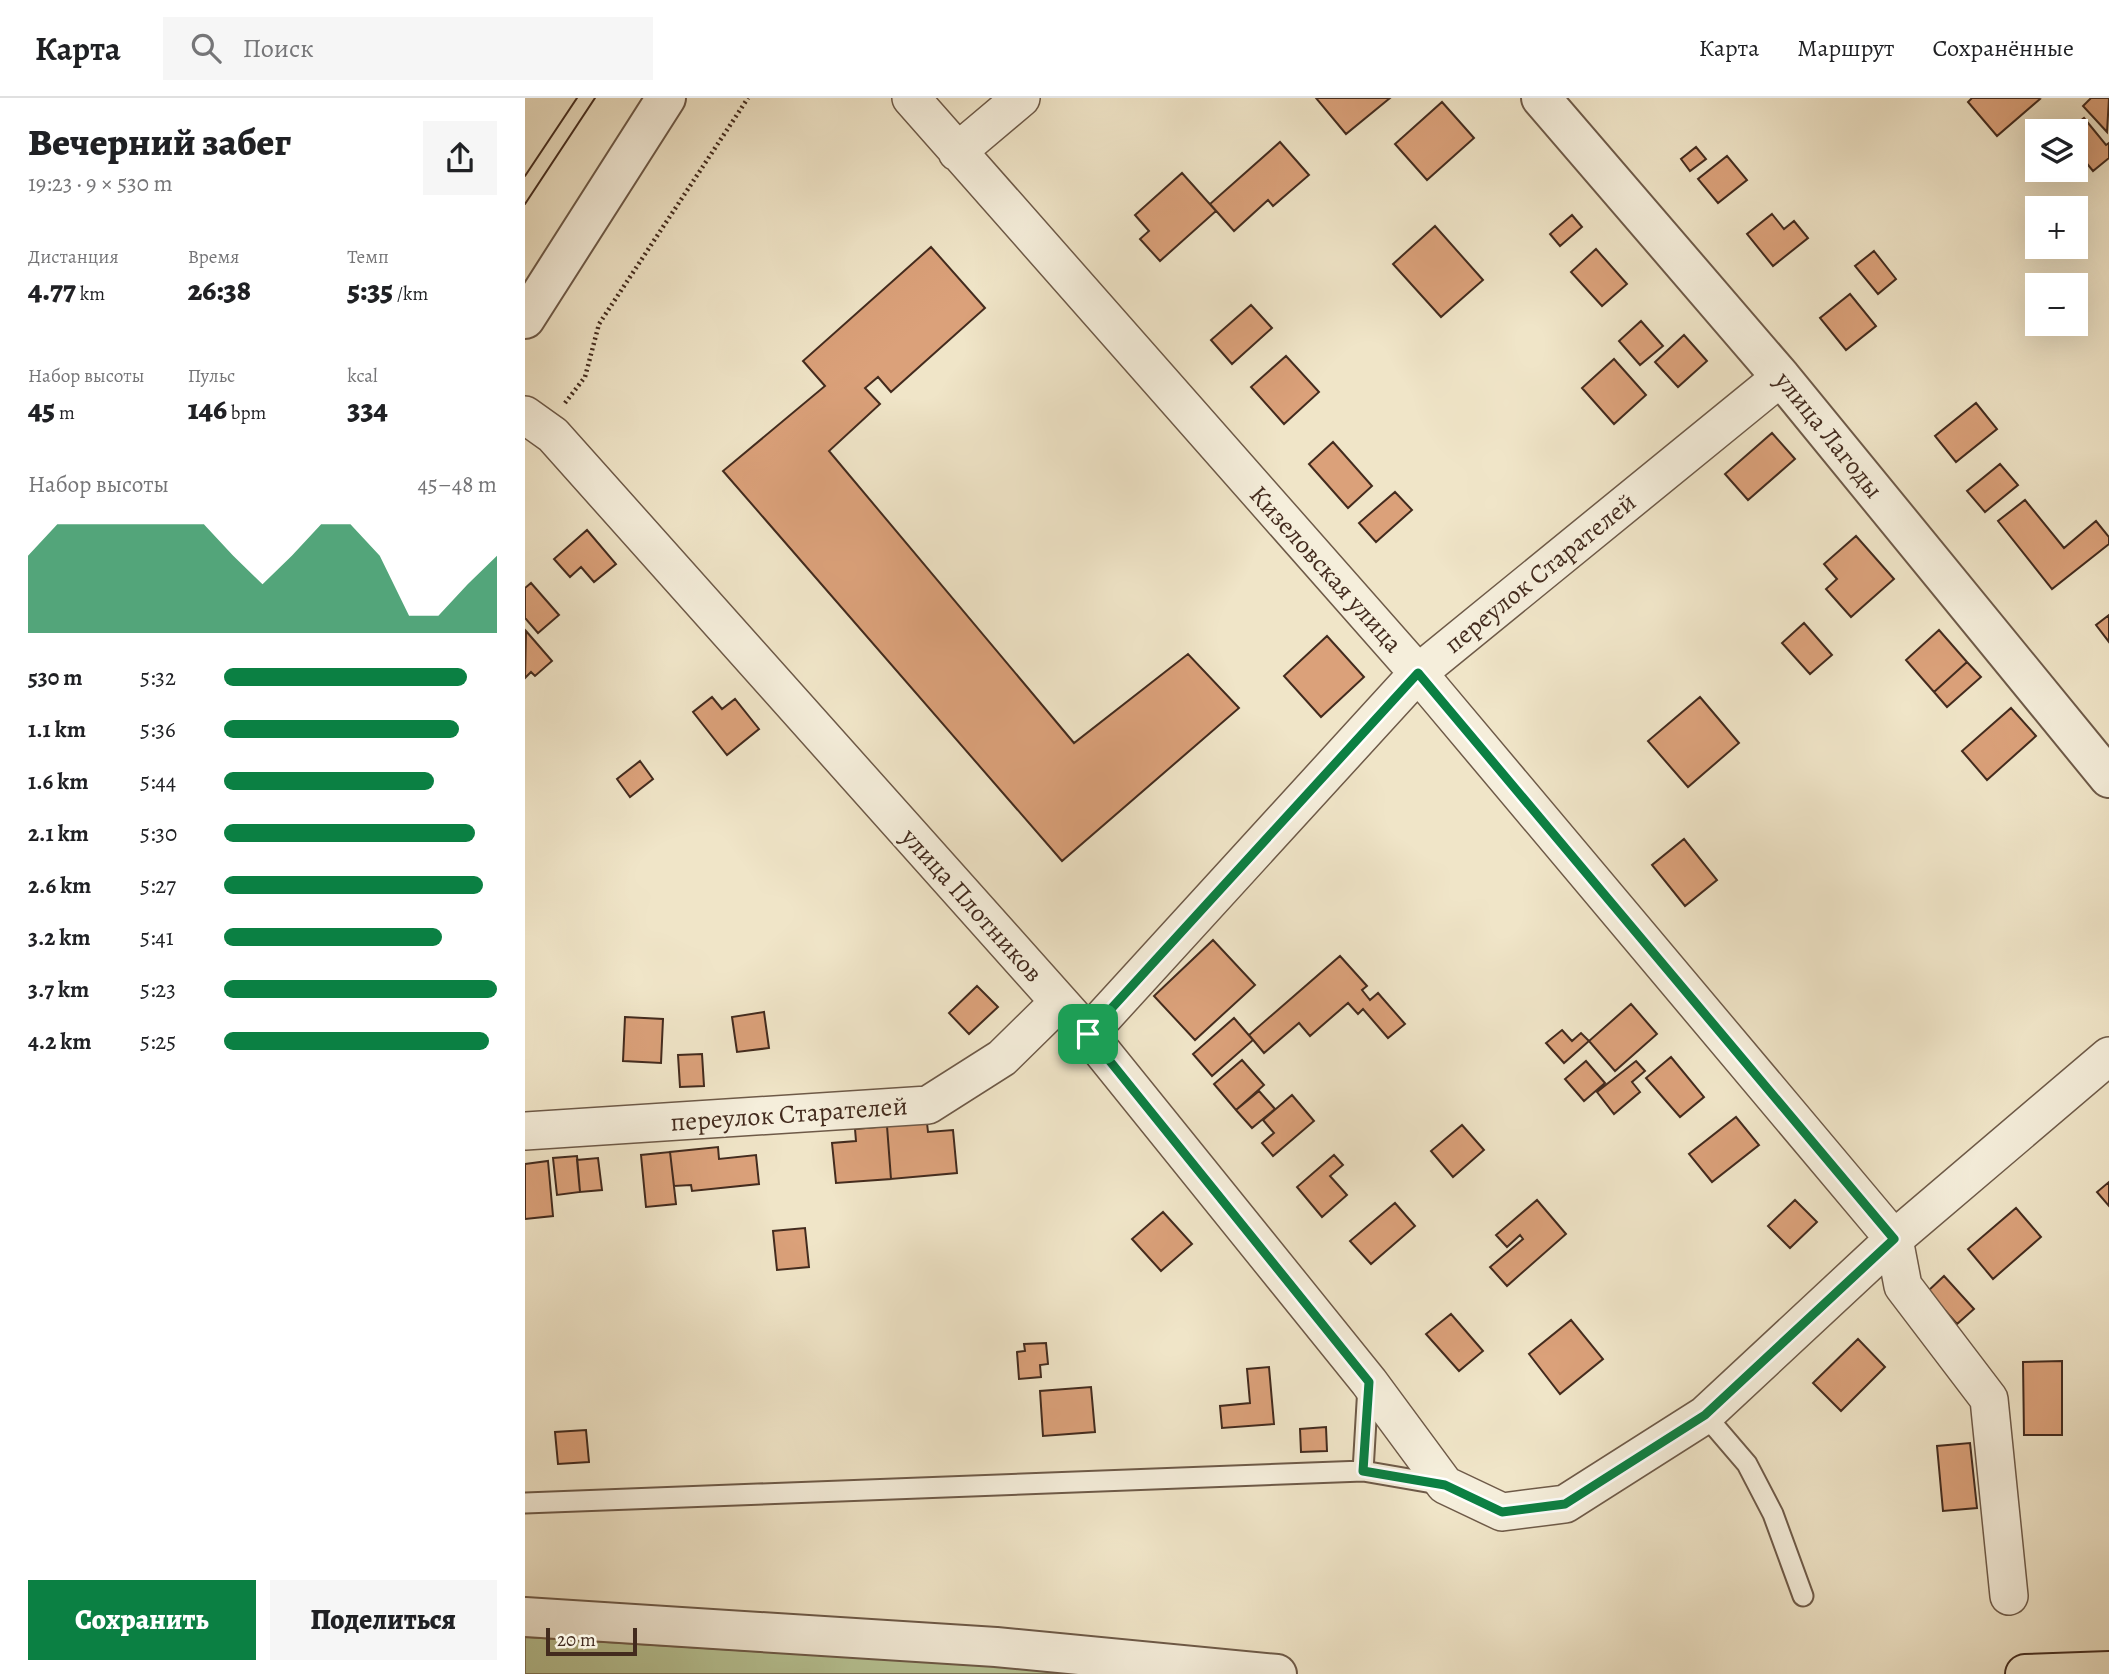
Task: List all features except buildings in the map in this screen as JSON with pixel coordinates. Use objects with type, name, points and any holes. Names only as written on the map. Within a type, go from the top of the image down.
[{"type":"main road","points":[[2025,1674],[2109,1671]]},
{"type":"street","points":[[525,319],[666,98]]},
{"type":"street","name":"Кизеловская улица","points":[[911,98],[1418,673],[1894,1239]]},
{"type":"street","points":[[957,152],[1021,98]]},
{"type":"street","name":"улица Лагоды","points":[[1541,98],[1781,377],[2109,778]]},
{"type":"street","name":"переулок Старателей","points":[[1088,1034],[1418,673],[1781,377]]},
{"type":"street","name":"улица Плотников","points":[[535,423],[553,435],[1088,1034],[1369,1382],[1445,1485]]},
{"type":"street","name":"переулок Старателей","points":[[525,1130],[928,1105],[1002,1058],[1059,1003]]},
{"type":"street","points":[[1445,1485],[1502,1512],[1565,1504],[1705,1415],[1894,1239],[2109,1056]]},
{"type":"street","points":[[1894,1239],[1903,1286],[1989,1399],[2009,1596]]},
{"type":"street","points":[[525,1617],[996,1647],[1277,1674]]},
{"type":"lane","points":[[1363,1471],[1369,1382]]},
{"type":"lane","points":[[1705,1415],[1747,1464],[1773,1514],[1803,1596]]},
{"type":"lane","points":[[525,1503],[1363,1471],[1445,1485]]},
{"type":"path","points":[[535,423],[585,377],[599,324],[748,98]]},
{"type":"green space","points":[[525,1637],[1125,1674],[525,1674]]},
{"type":"tram line","points":[[525,176],[577,98]]},
{"type":"tram line","points":[[525,204],[595,98]]},
{"type":"route","points":[[1418,673],[1894,1239],[1705,1415],[1565,1504],[1502,1512],[1445,1485],[1363,1471],[1369,1382],[1088,1034],[1418,673]]}]
